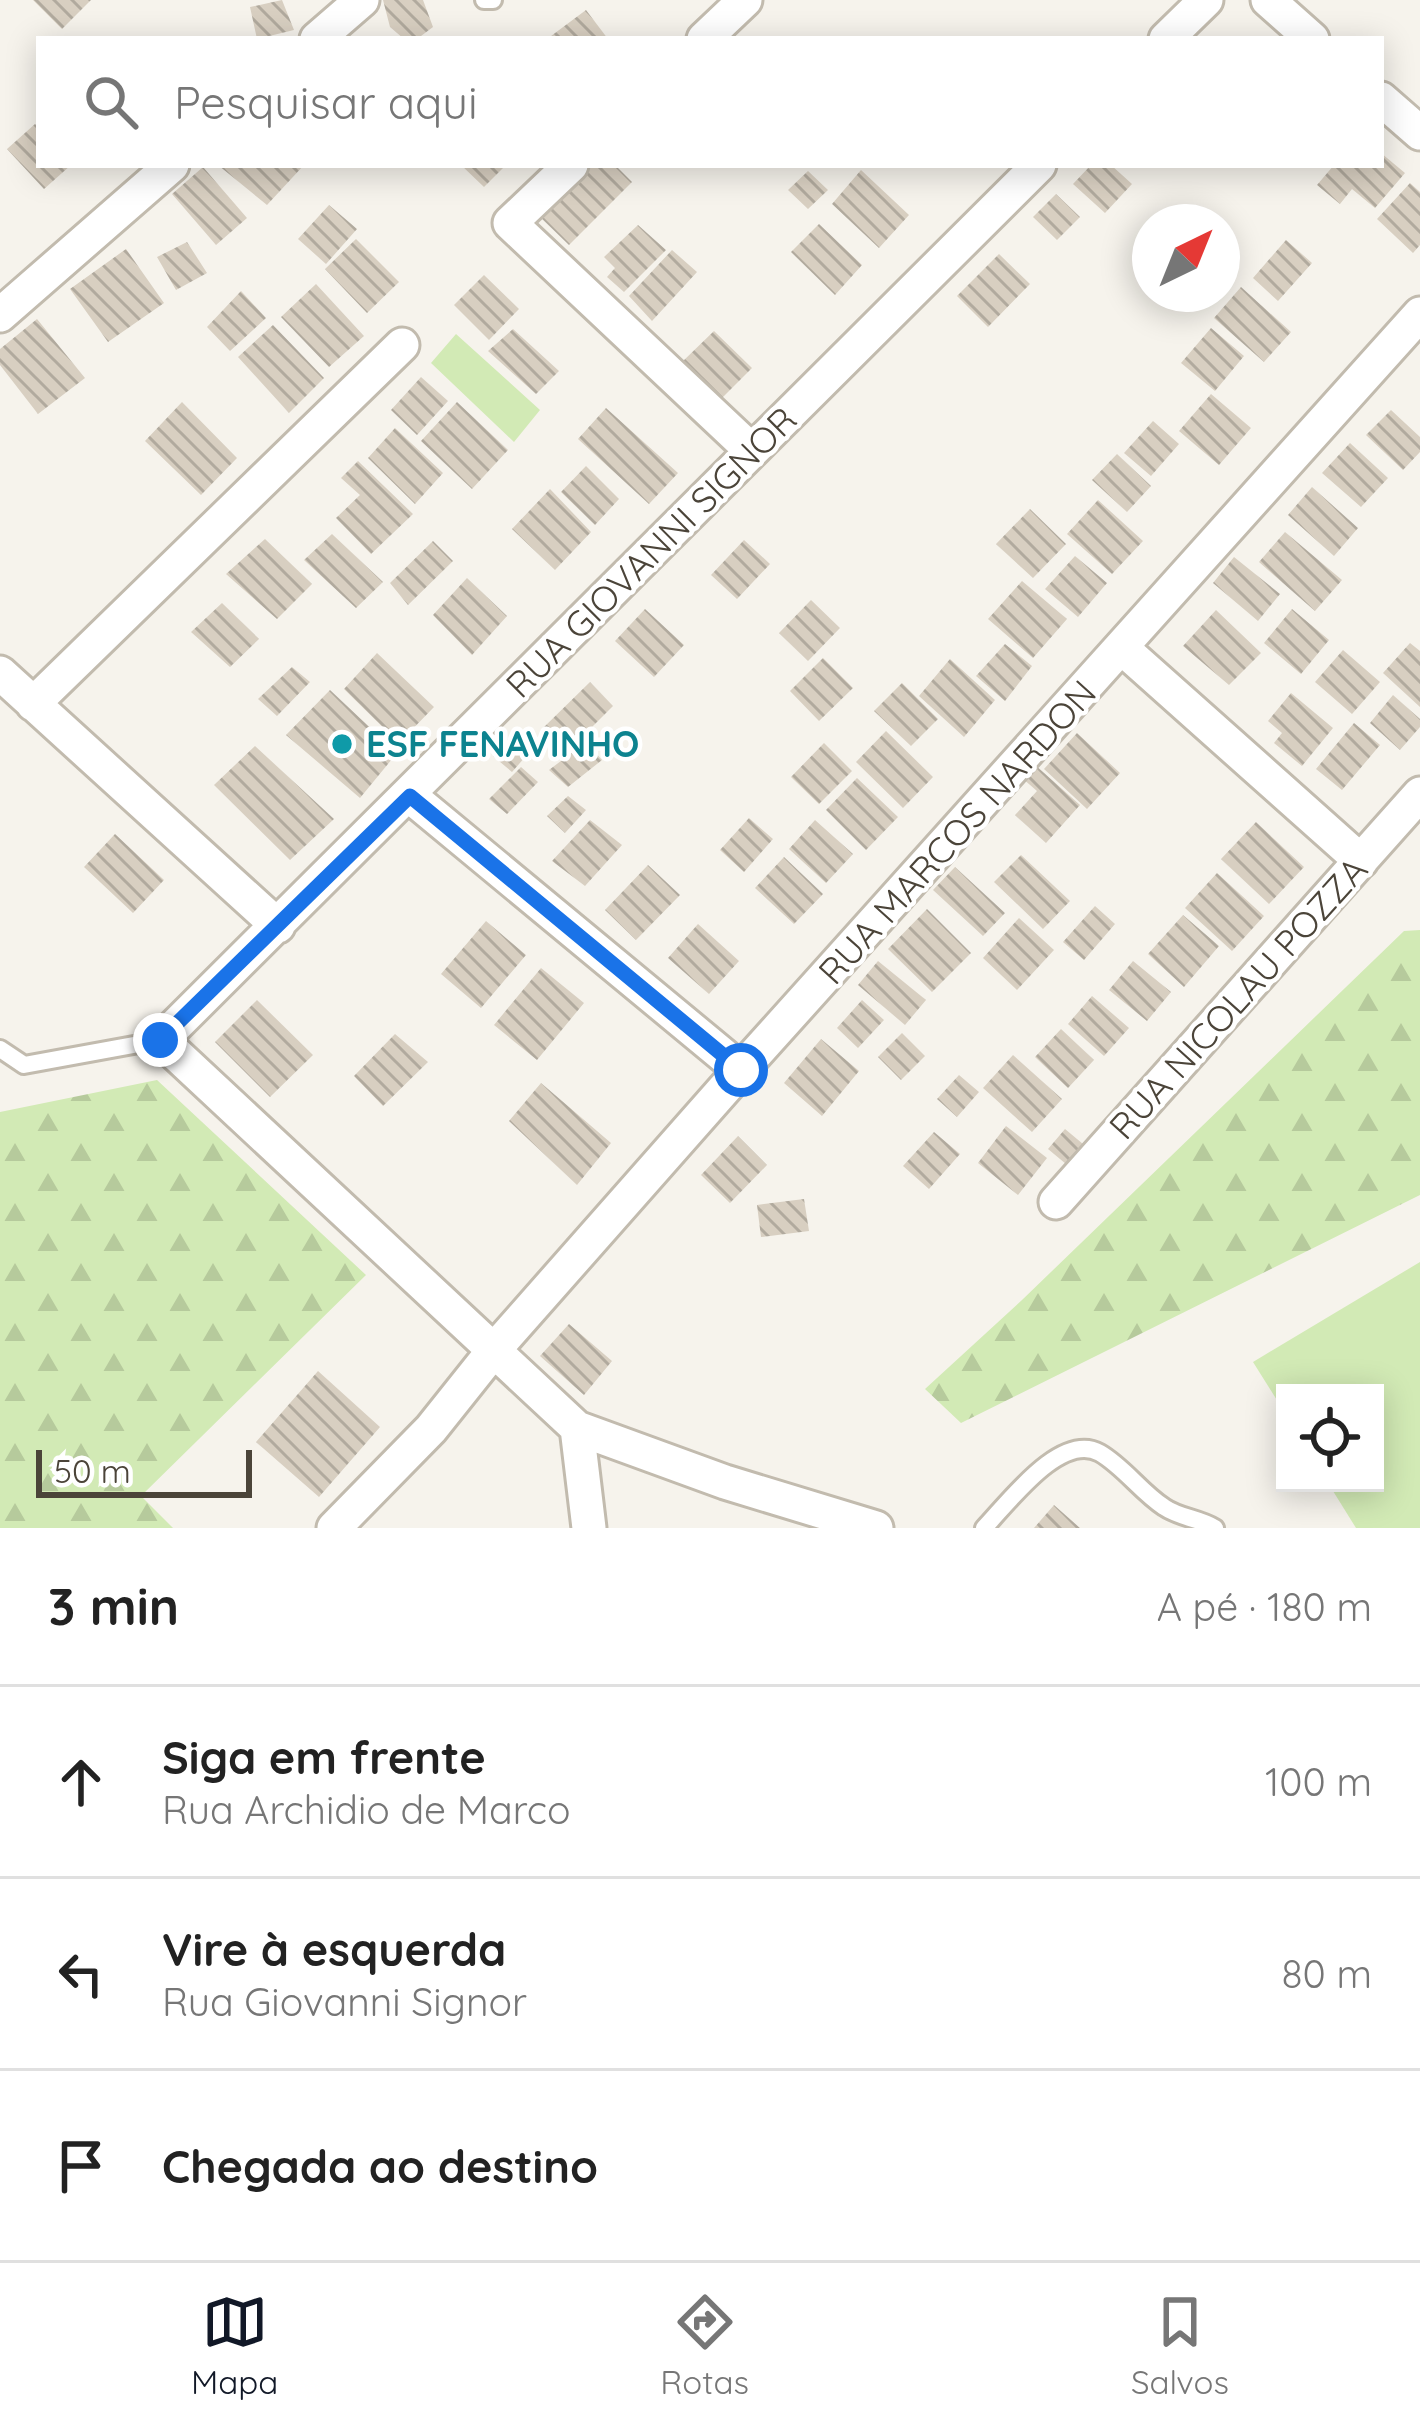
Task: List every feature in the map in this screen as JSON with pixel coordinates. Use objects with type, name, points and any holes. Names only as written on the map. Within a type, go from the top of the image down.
[{"type":"street","points":[[320,36],[362,0]]},
{"type":"street","points":[[707,36],[745,0]]},
{"type":"street","points":[[1169,36],[1206,0]]},
{"type":"street","points":[[1268,0],[1309,36]]},
{"type":"street","points":[[1384,102],[1420,133]]},
{"type":"street","points":[[0,316],[169,168]]},
{"type":"street","points":[[568,168],[510,223],[751,450]]},
{"type":"street","name":"RUA GIOVANNI SIGNOR","points":[[160,1040],[1036,168]]},
{"type":"street","name":"RUA MARCOS NARDON","points":[[334,1528],[430,1429],[741,1070],[1420,314]]},
{"type":"street","points":[[33,704],[402,345]]},
{"type":"street","points":[[1123,648],[1360,861]]},
{"type":"street","points":[[0,674],[278,926]]},
{"type":"street","name":"RUA NICOLAU POZZA","points":[[1055,1202],[1420,794]]},
{"type":"street","points":[[410,796],[741,1070]]},
{"type":"street","points":[[160,1040],[578,1428],[725,1482],[876,1528]]},
{"type":"street","points":[[578,1428],[590,1528]]},
{"type":"lane","points":[[0,1049],[24,1065],[160,1040]]},
{"type":"lane","points":[[984,1528],[1054,1458],[1068,1449],[1085,1447],[1101,1454],[1166,1508],[1215,1528]]},
{"type":"green space","points":[[456,334],[540,410],[514,442],[431,363]]},
{"type":"green space","points":[[1420,930],[1420,1195],[961,1423],[925,1389],[1404,931]]},
{"type":"green space","points":[[157,1080],[366,1275],[141,1496],[173,1528],[0,1528],[0,1112]]},
{"type":"green space","points":[[1420,1262],[1420,1528],[1356,1528],[1334,1492],[1384,1492],[1384,1384],[1276,1384],[1276,1399],[1253,1362]]},
{"type":"building","points":[[33,0],[91,0],[62,29]]},
{"type":"building","points":[[282,0],[294,30],[256,36],[250,7]]},
{"type":"building","points":[[383,0],[423,0],[433,27],[421,36],[400,36],[390,27]]},
{"type":"building","points":[[586,10],[606,36],[551,36]]},
{"type":"building","points":[[35,124],[36,168],[68,168],[44,189],[7,149]]},
{"type":"building","points":[[1384,156],[1405,173],[1375,208],[1352,189],[1340,204],[1317,185],[1331,168],[1384,168]]},
{"type":"building","points":[[204,168],[247,218],[216,245],[172,194]]},
{"type":"building","points":[[222,168],[301,168],[267,205]]},
{"type":"building","points":[[464,168],[503,168],[484,187]]},
{"type":"building","points":[[584,168],[618,168],[632,182],[569,245],[537,214]]},
{"type":"building","points":[[1088,168],[1114,168],[1132,184],[1105,213],[1073,184]]},
{"type":"building","points":[[861,170],[909,215],[879,248],[832,204]]},
{"type":"building","points":[[808,171],[828,190],[808,209],[788,190]]},
{"type":"building","points":[[1410,183],[1420,192],[1420,245],[1413,253],[1377,219]]},
{"type":"building","points":[[1056,194],[1080,217],[1057,240],[1033,217]]},
{"type":"building","points":[[329,205],[357,229],[326,264],[298,239]]},
{"type":"building","points":[[819,224],[862,265],[835,295],[791,252]]},
{"type":"building","points":[[638,225],[666,250],[624,292],[607,277],[615,268],[604,257]]},
{"type":"building","points":[[356,239],[399,282],[367,313],[325,269]]},
{"type":"building","points":[[1286,240],[1312,263],[1278,301],[1253,278]]},
{"type":"building","points":[[187,242],[207,273],[176,290],[157,257]]},
{"type":"building","points":[[126,249],[164,303],[108,342],[70,289]]},
{"type":"building","points":[[672,250],[697,272],[652,321],[629,296]]},
{"type":"building","points":[[999,254],[1030,284],[988,327],[957,296]]},
{"type":"building","points":[[484,275],[519,309],[489,340],[454,305]]},
{"type":"building","points":[[316,284],[364,336],[329,367],[281,317]]},
{"type":"building","points":[[1240,288],[1291,332],[1264,362],[1214,318],[1219,312],[1240,312]]},
{"type":"building","points":[[241,291],[266,318],[230,351],[207,327]]},
{"type":"building","points":[[37,319],[85,378],[38,414],[0,365],[0,349]]},
{"type":"building","points":[[273,325],[324,378],[289,413],[238,357]]},
{"type":"building","points":[[1211,328],[1244,356],[1215,391],[1181,363]]},
{"type":"building","points":[[513,329],[559,371],[536,394],[488,351]]},
{"type":"building","points":[[714,331],[752,368],[720,400],[682,362]]},
{"type":"building","points":[[421,377],[448,401],[417,435],[391,410]]},
{"type":"building","points":[[1211,394],[1251,428],[1219,465],[1179,431]]},
{"type":"building","points":[[182,402],[237,458],[201,495],[145,441]]},
{"type":"building","points":[[457,402],[508,450],[472,489],[421,441]]},
{"type":"building","points":[[606,408],[678,473],[649,504],[578,439]]},
{"type":"building","points":[[1391,410],[1420,437],[1420,452],[1403,470],[1366,435]]},
{"type":"building","points":[[1153,421],[1179,444],[1151,476],[1124,453]]},
{"type":"building","points":[[395,428],[443,473],[415,504],[368,458]]},
{"type":"building","points":[[1350,443],[1388,478],[1361,507],[1322,473]]},
{"type":"building","points":[[1117,454],[1151,486],[1127,512],[1092,480]]},
{"type":"building","points":[[358,461],[413,514],[371,554],[336,518],[360,495],[341,478]]},
{"type":"building","points":[[586,466],[619,499],[595,525],[561,492]]},
{"type":"building","points":[[1312,487],[1358,528],[1334,556],[1288,515]]},
{"type":"building","points":[[550,489],[591,532],[555,570],[512,529]]},
{"type":"building","points":[[1098,500],[1143,541],[1112,574],[1067,534]]},
{"type":"building","points":[[1030,509],[1066,544],[1033,578],[996,544]]},
{"type":"building","points":[[1285,532],[1342,580],[1315,611],[1259,562]]},
{"type":"building","points":[[332,534],[383,582],[356,608],[304,560]]},
{"type":"building","points":[[265,539],[312,584],[277,619],[226,574]]},
{"type":"building","points":[[744,540],[770,564],[737,599],[711,575]]},
{"type":"building","points":[[433,541],[453,561],[408,605],[390,583]]},
{"type":"building","points":[[1075,556],[1107,583],[1078,617],[1045,589]]},
{"type":"building","points":[[1234,557],[1280,594],[1258,621],[1213,583]]},
{"type":"building","points":[[467,578],[507,616],[472,655],[433,615]]},
{"type":"building","points":[[1022,581],[1067,619],[1033,658],[988,619]]},
{"type":"building","points":[[811,600],[840,628],[808,661],[779,633]]},
{"type":"building","points":[[222,603],[259,639],[230,667],[191,632]]},
{"type":"building","points":[[645,609],[684,645],[654,677],[615,641]]},
{"type":"building","points":[[1292,609],[1329,640],[1301,674],[1264,643]]},
{"type":"building","points":[[1216,610],[1261,653],[1229,685],[1183,646]]},
{"type":"building","points":[[1410,643],[1420,651],[1420,707],[1383,673]]},
{"type":"building","points":[[1005,644],[1032,666],[1005,701],[976,676]]},
{"type":"building","points":[[1343,650],[1380,682],[1352,714],[1315,682]]},
{"type":"building","points":[[377,653],[434,707],[399,743],[344,689]]},
{"type":"building","points":[[823,658],[853,688],[819,721],[790,691]]},
{"type":"building","points":[[950,659],[995,700],[964,737],[919,696]]},
{"type":"building","points":[[292,667],[310,682],[277,716],[258,699]]},
{"type":"building","points":[[590,682],[613,706],[564,755],[540,731]]},
{"type":"building","points":[[902,683],[938,719],[911,746],[874,711]]},
{"type":"building","name":"ESF FENAVINHO","points":[[330,690],[397,753],[360,798],[286,735]]},
{"type":"building","points":[[1291,693],[1333,728],[1302,766],[1274,743],[1282,733],[1268,721]]},
{"type":"building","points":[[1393,695],[1420,719],[1420,727],[1400,750],[1370,723]]},
{"type":"building","points":[[1354,723],[1380,745],[1342,790],[1316,769]]},
{"type":"building","points":[[886,731],[933,777],[903,808],[856,762]]},
{"type":"building","points":[[1077,733],[1120,773],[1087,809],[1044,769]]},
{"type":"building","points":[[508,739],[526,756],[512,772],[493,756]]},
{"type":"building","points":[[586,742],[602,760],[568,787],[549,770]]},
{"type":"building","points":[[824,743],[852,771],[819,804],[791,777]]},
{"type":"building","points":[[255,746],[334,819],[290,860],[214,785]]},
{"type":"building","points":[[1034,764],[1080,805],[1046,843],[1015,815],[1037,791],[1022,778]]},
{"type":"building","points":[[521,767],[538,782],[507,814],[489,799]]},
{"type":"building","points":[[857,778],[898,817],[866,850],[826,810]]},
{"type":"building","points":[[568,796],[586,810],[565,833],[547,816]]},
{"type":"building","points":[[749,818],[773,839],[744,872],[720,850]]},
{"type":"building","points":[[590,820],[622,845],[585,886],[552,861]]},
{"type":"building","points":[[815,820],[853,854],[826,883],[789,849]]},
{"type":"building","points":[[1256,822],[1304,867],[1269,904],[1221,859]]},
{"type":"building","points":[[115,834],[164,880],[133,913],[84,867]]},
{"type":"building","points":[[1021,855],[1070,901],[1043,929],[994,882]]},
{"type":"building","points":[[784,857],[823,894],[794,924],[755,888]]},
{"type":"building","points":[[648,865],[680,895],[636,940],[605,910]]},
{"type":"building","points":[[955,867],[1005,913],[983,936],[933,890]]},
{"type":"building","points":[[1217,873],[1264,916],[1232,951],[1185,908]]},
{"type":"building","points":[[1095,906],[1115,924],[1084,960],[1063,942]]},
{"type":"building","points":[[927,909],[971,953],[932,992],[888,949]]},
{"type":"building","points":[[1183,915],[1219,946],[1184,987],[1148,954]]},
{"type":"building","points":[[1019,918],[1054,950],[1017,990],[983,958]]},
{"type":"building","points":[[486,921],[526,955],[481,1008],[441,974]]},
{"type":"building","points":[[698,924],[739,961],[709,994],[668,958]]},
{"type":"building","points":[[878,961],[926,1000],[905,1025],[858,985]]},
{"type":"building","points":[[1133,961],[1171,992],[1147,1021],[1109,990]]},
{"type":"building","points":[[541,968],[584,1003],[537,1060],[494,1025]]},
{"type":"building","points":[[1092,996],[1129,1028],[1104,1056],[1068,1024]]},
{"type":"building","points":[[257,1000],[313,1055],[270,1097],[215,1042]]},
{"type":"building","points":[[862,1000],[884,1020],[858,1048],[837,1028]]},
{"type":"building","points":[[1061,1029],[1094,1060],[1068,1088],[1035,1057]]},
{"type":"building","points":[[902,1033],[925,1056],[901,1080],[878,1057]]},
{"type":"building","points":[[395,1034],[428,1062],[383,1106],[354,1076]]},
{"type":"building","points":[[821,1039],[859,1071],[822,1116],[784,1083]]},
{"type":"building","points":[[1013,1055],[1062,1099],[1032,1132],[983,1088]]},
{"type":"building","points":[[959,1075],[979,1092],[957,1117],[937,1099]]},
{"type":"building","points":[[541,1083],[611,1143],[577,1185],[509,1121]]},
{"type":"building","points":[[1006,1126],[1047,1158],[1018,1195],[978,1163]]},
{"type":"building","points":[[1065,1129],[1089,1149],[1072,1169],[1048,1149]]},
{"type":"building","points":[[934,1132],[960,1154],[929,1189],[903,1166]]},
{"type":"building","points":[[738,1136],[767,1165],[730,1203],[701,1175]]},
{"type":"building","points":[[804,1199],[809,1231],[761,1237],[757,1205]]},
{"type":"building","points":[[569,1324],[612,1361],[584,1395],[540,1356]]},
{"type":"building","points":[[318,1371],[380,1427],[319,1497],[256,1442]]},
{"type":"building","points":[[1054,1505],[1080,1528],[1034,1528]]},
{"type":"place","name":"ESF FENAVINHO","points":[[342,744]]},
{"type":"route","points":[[160,1040],[410,796],[741,1070]]}]
